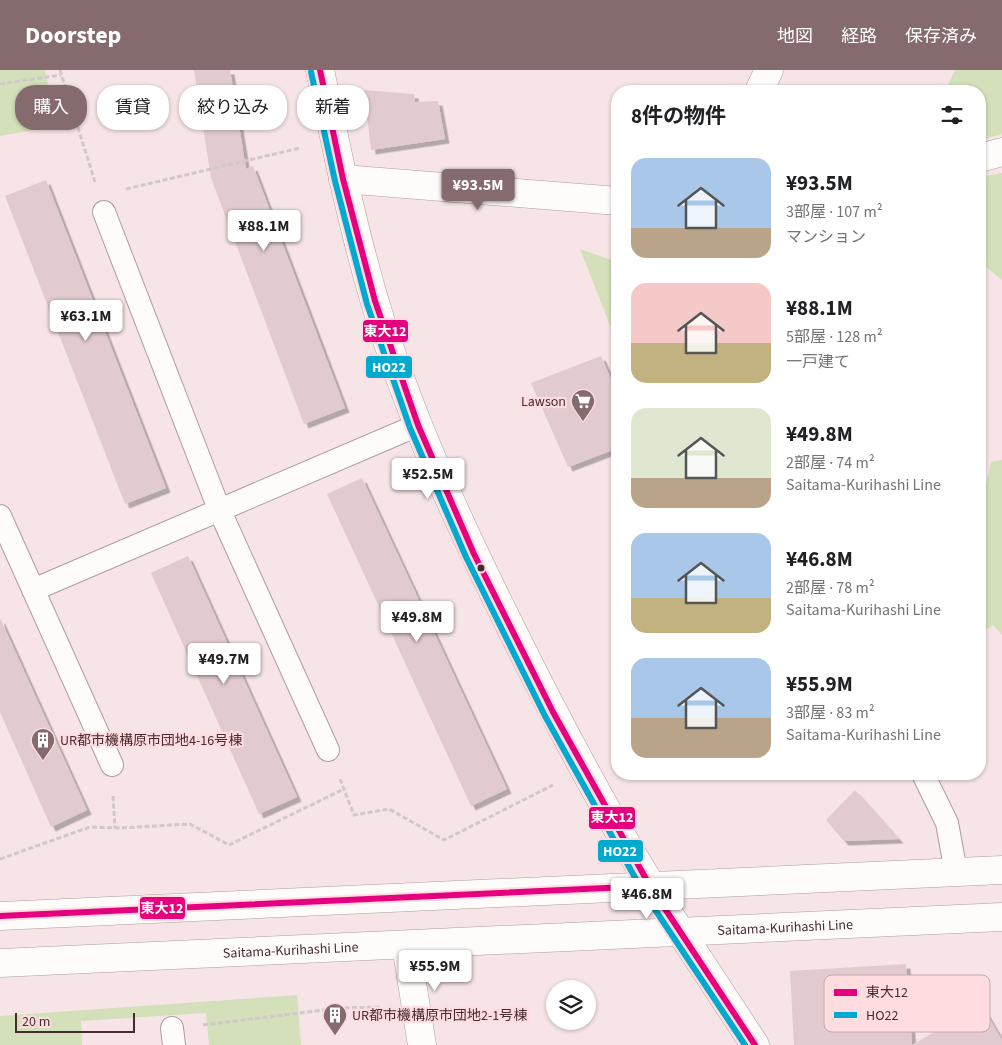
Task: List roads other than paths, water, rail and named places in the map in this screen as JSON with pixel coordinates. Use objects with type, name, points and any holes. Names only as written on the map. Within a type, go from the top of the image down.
[{"type":"main road","points":[[320,70],[343,179],[375,301],[418,425],[474,554],[553,712],[650,886],[755,1045]]},
{"type":"main road","points":[[763,85],[770,70]]},
{"type":"main road","points":[[986,156],[1002,152]]},
{"type":"main road","points":[[343,179],[611,200]]},
{"type":"main road","points":[[0,916],[1002,870]]},
{"type":"main road","name":"Saitama-Kurihashi Line","points":[[0,962],[1002,917]]},
{"type":"main road","points":[[406,945],[422,1045]]},
{"type":"lane","points":[[102,204],[219,509],[328,750]]},
{"type":"lane","points":[[33,590],[418,425]]},
{"type":"lane","points":[[0,516],[112,765]]},
{"type":"lane","points":[[926,780],[947,823],[956,872]]},
{"type":"place","name":"Lawson","points":[[583,422]]},
{"type":"place","name":"UR都市機構原市団地4-16号棟","points":[[43,761]]},
{"type":"place","name":"UR都市機構原市団地2-1号棟","points":[[335,1036]]}]
